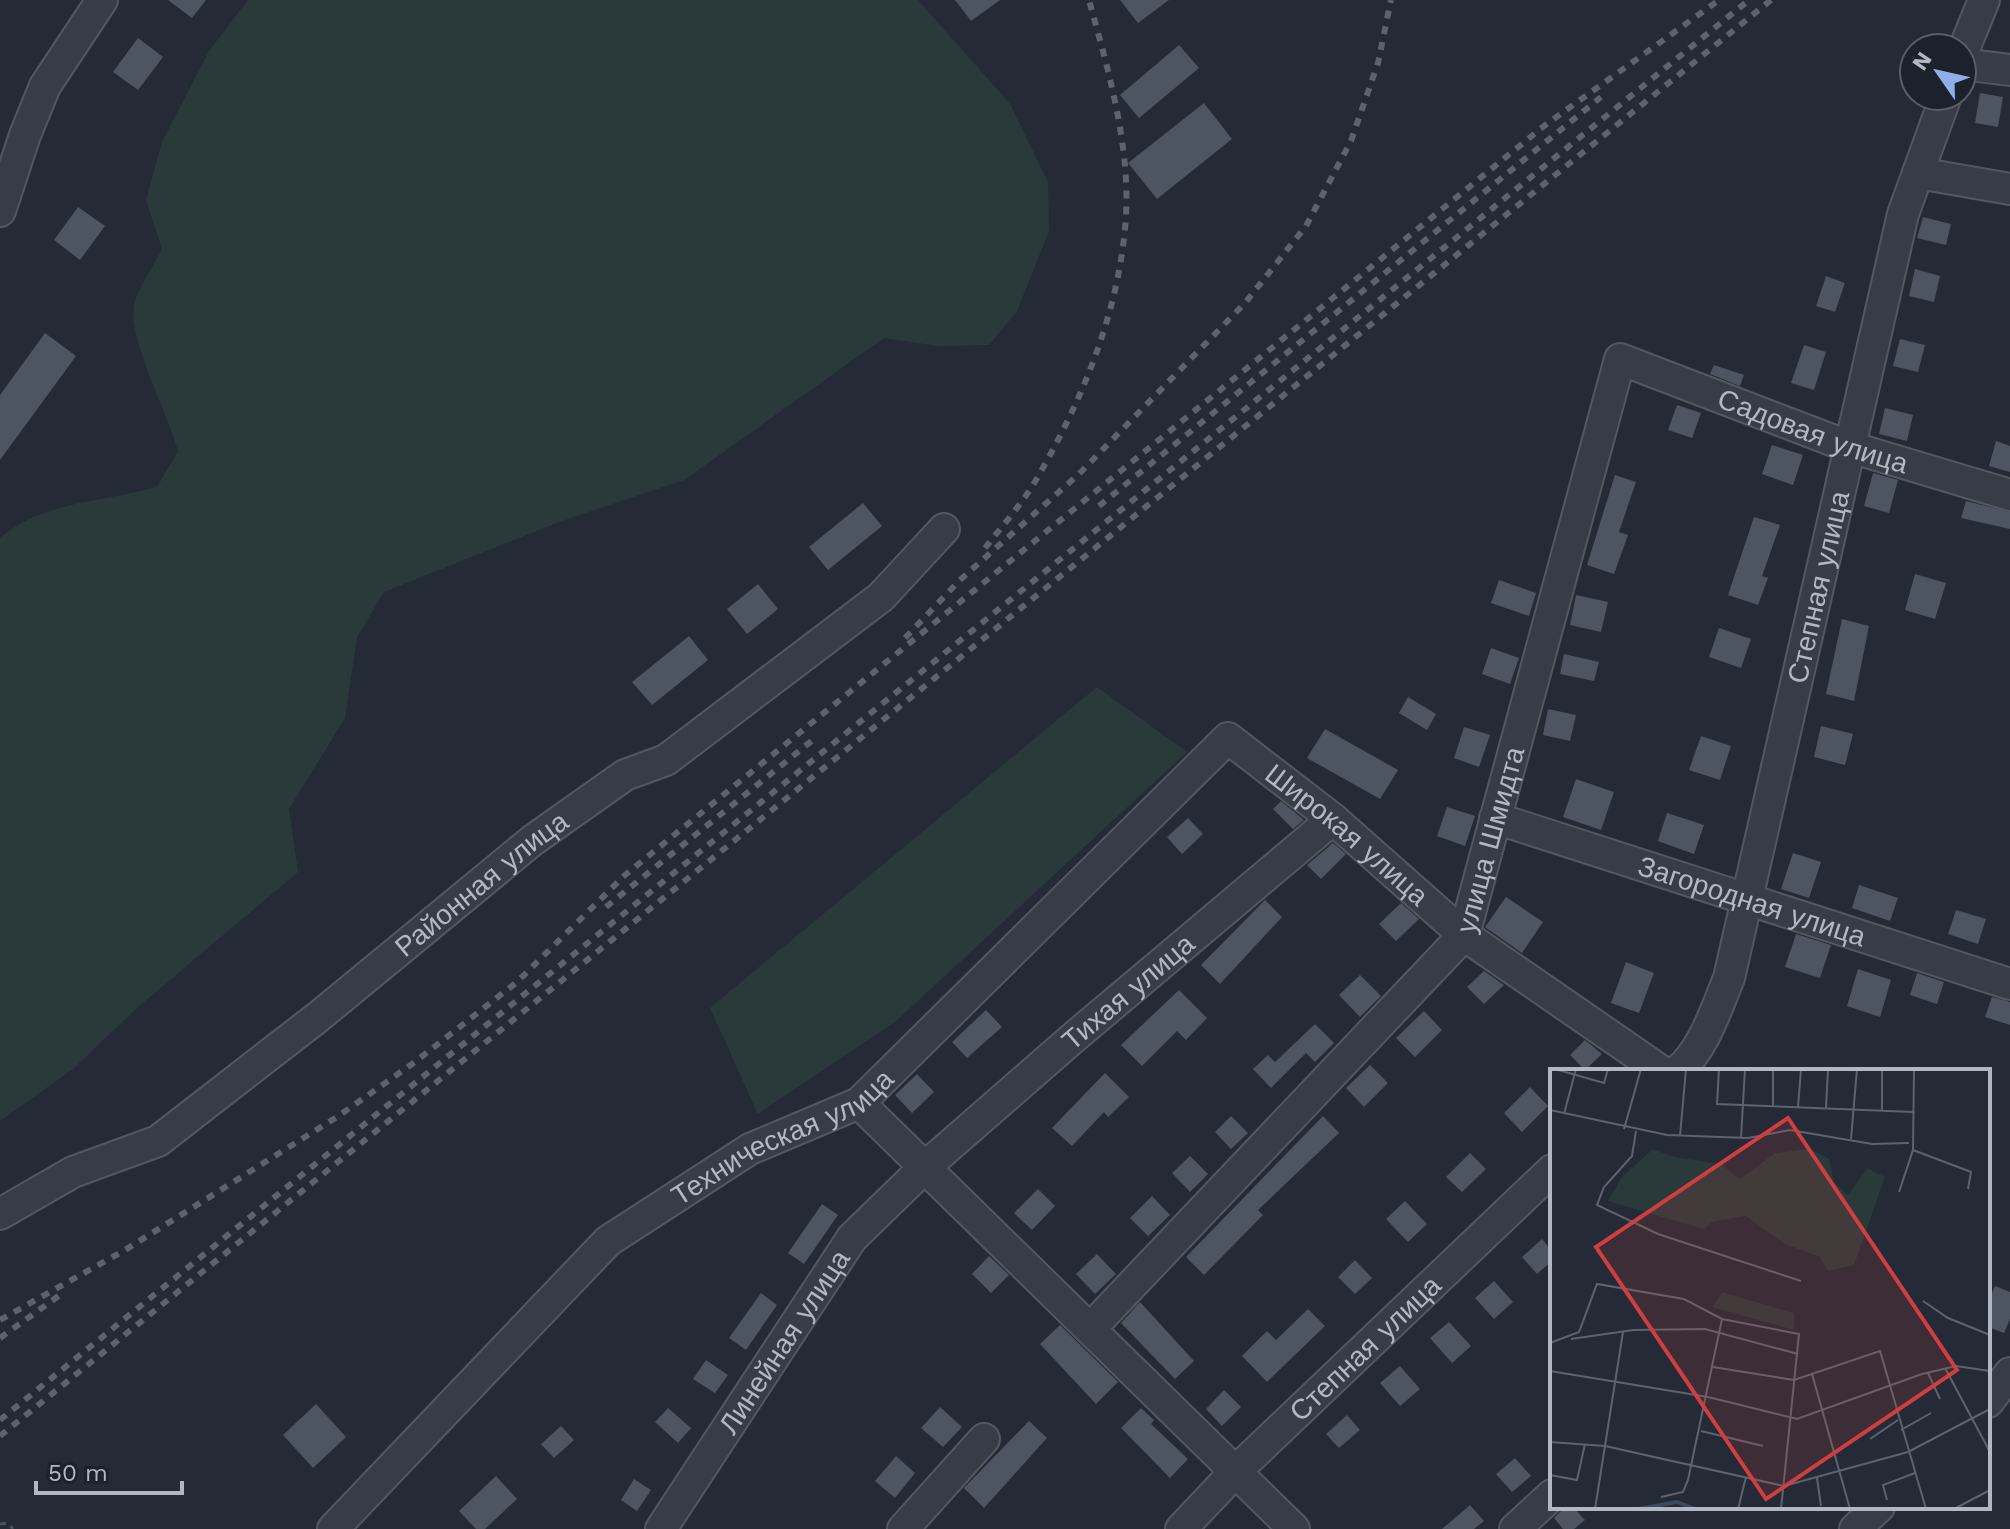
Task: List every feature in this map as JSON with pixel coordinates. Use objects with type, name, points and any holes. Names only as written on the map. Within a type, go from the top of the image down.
[{"type":"street","points":[[0,211],[45,86],[102,0]]},
{"type":"street","points":[[1971,32],[1984,0]]},
{"type":"street","points":[[1978,66],[2010,70]]},
{"type":"street","name":"Степная улица","points":[[1680,1069],[1689,1062],[1710,1024],[1729,978],[1903,214],[1940,112]]},
{"type":"street","points":[[1918,173],[2010,189]]},
{"type":"street","name":"Садовая улица","points":[[1620,359],[1850,447],[2010,495]]},
{"type":"street","name":"улица Шмидта","points":[[1090,1329],[1464,935],[1620,359]]},
{"type":"street","name":"Районная улица","points":[[0,1214],[73,1172],[158,1141],[318,1017],[533,840],[625,775],[666,760],[881,597],[944,529]]},
{"type":"street","name":"Широкая улица","points":[[1228,738],[1333,819],[1464,935],[1658,1069]]},
{"type":"street","name":"Техническая улица","points":[[333,1529],[608,1241],[750,1149],[859,1103],[1228,738]]},
{"type":"street","name":"Загородная улица","points":[[1495,818],[2010,984]]},
{"type":"street","name":"Тихая улица","points":[[924,1168],[1333,819]]},
{"type":"street","points":[[859,1103],[1294,1529]]},
{"type":"street","name":"Линейная улица","points":[[661,1529],[852,1238],[924,1168]]},
{"type":"street","name":"Степная улица","points":[[1181,1529],[1236,1471],[1550,1172]]},
{"type":"street","points":[[903,1529],[984,1439]]},
{"type":"street","points":[[1515,1529],[1550,1497]]},
{"type":"street","points":[[1855,1529],[1877,1509]]},
{"type":"path","points":[[0,1524],[8,1523],[13,1529]]},
{"type":"shaded area","points":[[248,0],[918,0],[1010,104],[1048,182],[1049,231],[1017,311],[989,345],[938,346],[884,338],[684,480],[559,522],[384,592],[357,637],[345,718],[289,809],[298,872],[139,1006],[73,1069],[0,1121],[0,538],[17,526],[54,510],[157,487],[178,451],[143,357],[134,320],[136,298],[162,249],[146,200],[162,142],[209,51]]},
{"type":"shaded area","points":[[1097,687],[1187,752],[896,1021],[758,1114],[710,1008]]},
{"type":"building","points":[[168,0],[206,0],[192,18]]},
{"type":"building","points":[[955,0],[1000,0],[971,21]]},
{"type":"building","points":[[1120,0],[1169,0],[1138,23]]},
{"type":"building","points":[[138,38],[163,57],[138,90],[113,72]]},
{"type":"building","points":[[1179,45],[1199,68],[1139,118],[1120,95]]},
{"type":"building","points":[[1980,93],[2003,97],[1998,127],[1975,123]]},
{"type":"building","points":[[1204,103],[1232,139],[1157,199],[1128,163]]},
{"type":"building","points":[[78,207],[105,226],[80,260],[54,240]]},
{"type":"building","points":[[1923,217],[1951,224],[1946,245],[1917,238]]},
{"type":"building","points":[[1915,269],[1940,276],[1934,302],[1909,296]]},
{"type":"building","points":[[1826,276],[1845,283],[1835,312],[1816,306]]},
{"type":"building","points":[[45,333],[76,356],[0,460],[0,395]]},
{"type":"building","points":[[1900,339],[1925,345],[1918,372],[1893,366]]},
{"type":"building","points":[[1804,345],[1826,352],[1814,390],[1791,383]]},
{"type":"building","points":[[1714,365],[1744,375],[1740,386],[1710,374]]},
{"type":"building","points":[[1677,405],[1701,413],[1692,438],[1668,430]]},
{"type":"building","points":[[1885,408],[1913,415],[1907,441],[1879,434]]},
{"type":"building","points":[[1996,441],[2010,446],[2010,472],[1989,466]]},
{"type":"building","points":[[1772,445],[1803,455],[1793,485],[1762,474]]},
{"type":"building","points":[[1873,473],[1898,480],[1889,513],[1864,506]]},
{"type":"building","points":[[1615,475],[1636,482],[1619,532],[1628,535],[1614,574],[1587,565]]},
{"type":"building","points":[[1966,501],[2010,512],[2010,529],[1961,518]]},
{"type":"building","points":[[863,503],[882,526],[828,570],[809,547]]},
{"type":"building","points":[[1754,517],[1780,525],[1762,576],[1768,578],[1758,605],[1728,595]]},
{"type":"building","points":[[1915,574],[1946,583],[1935,619],[1905,610]]},
{"type":"building","points":[[1499,580],[1536,593],[1529,616],[1491,603]]},
{"type":"building","points":[[758,584],[778,609],[747,634],[727,609]]},
{"type":"building","points":[[1576,595],[1608,602],[1601,632],[1570,625]]},
{"type":"building","points":[[1842,619],[1869,626],[1854,701],[1826,694]]},
{"type":"building","points":[[1719,628],[1751,639],[1741,668],[1709,657]]},
{"type":"building","points":[[689,636],[708,660],[652,705],[632,682]]},
{"type":"building","points":[[1491,648],[1519,658],[1510,684],[1482,674]]},
{"type":"building","points":[[1564,654],[1599,662],[1594,681],[1560,674]]},
{"type":"building","points":[[1408,697],[1436,714],[1427,730],[1399,713]]},
{"type":"building","points":[[1548,709],[1576,715],[1570,741],[1543,735]]},
{"type":"building","points":[[1821,726],[1853,734],[1845,765],[1814,757]]},
{"type":"building","points":[[1464,727],[1490,735],[1479,767],[1454,758]]},
{"type":"building","points":[[1325,729],[1398,770],[1380,799],[1307,758]]},
{"type":"building","points":[[1701,736],[1731,746],[1720,780],[1689,770]]},
{"type":"building","points":[[1576,779],[1614,792],[1601,830],[1563,817]]},
{"type":"building","points":[[1281,801],[1304,820],[1293,829],[1273,809]]},
{"type":"building","points":[[1447,807],[1475,816],[1465,846],[1437,836]]},
{"type":"building","points":[[1667,813],[1704,825],[1694,854],[1658,841]]},
{"type":"building","points":[[1188,818],[1203,834],[1182,854],[1167,837]]},
{"type":"building","points":[[1333,843],[1346,854],[1321,879],[1307,865]]},
{"type":"building","points":[[1793,853],[1821,862],[1809,898],[1781,889]]},
{"type":"building","points":[[1859,885],[1898,898],[1890,921],[1852,908]]},
{"type":"building","points":[[1506,897],[1543,922],[1522,953],[1485,927]]},
{"type":"building","points":[[1265,900],[1282,917],[1220,984],[1201,965]]},
{"type":"building","points":[[1401,903],[1419,919],[1396,941],[1379,924]]},
{"type":"building","points":[[1956,910],[1986,919],[1978,944],[1948,934]]},
{"type":"building","points":[[1796,934],[1831,945],[1820,978],[1785,967]]},
{"type":"building","points":[[1626,962],[1654,973],[1639,1013],[1611,1003]]},
{"type":"building","points":[[1858,969],[1891,980],[1880,1017],[1847,1006]]},
{"type":"building","points":[[1484,971],[1504,985],[1484,1004],[1467,987]]},
{"type":"building","points":[[1917,973],[1944,982],[1937,1004],[1910,995]]},
{"type":"building","points":[[1360,975],[1381,996],[1360,1017],[1339,995]]},
{"type":"building","points":[[1179,990],[1207,1018],[1186,1040],[1177,1031],[1142,1066],[1121,1045]]},
{"type":"building","points":[[1992,997],[2010,1002],[2010,1025],[1985,1017]]},
{"type":"building","points":[[986,1010],[1002,1027],[967,1058],[952,1042]]},
{"type":"building","points":[[1424,1011],[1442,1030],[1415,1057],[1396,1038]]},
{"type":"building","points":[[1315,1024],[1334,1043],[1315,1062],[1306,1053],[1271,1088],[1253,1069],[1268,1055],[1275,1062]]},
{"type":"building","points":[[1585,1040],[1602,1054],[1586,1069],[1570,1055]]},
{"type":"building","points":[[1370,1065],[1388,1083],[1364,1107],[1346,1088]]},
{"type":"building","points":[[1105,1073],[1129,1097],[1108,1117],[1104,1112],[1072,1146],[1052,1128]]},
{"type":"building","points":[[917,1074],[934,1092],[912,1113],[895,1095]]},
{"type":"building","points":[[1530,1087],[1548,1106],[1522,1132],[1504,1113]]},
{"type":"building","points":[[1231,1116],[1248,1133],[1231,1149],[1215,1132]]},
{"type":"building","points":[[1323,1116],[1339,1133],[1258,1210],[1263,1215],[1204,1275],[1186,1257]]},
{"type":"building","points":[[1470,1153],[1486,1169],[1462,1192],[1446,1177]]},
{"type":"building","points":[[1190,1156],[1208,1174],[1190,1192],[1172,1173]]},
{"type":"building","points":[[1038,1189],[1055,1206],[1032,1230],[1014,1213]]},
{"type":"building","points":[[1152,1196],[1170,1215],[1148,1236],[1130,1218]]},
{"type":"building","points":[[1405,1201],[1427,1224],[1408,1242],[1386,1219]]},
{"type":"building","points":[[822,1204],[838,1215],[804,1264],[788,1253]]},
{"type":"building","points":[[1542,1239],[1550,1249],[1550,1263],[1537,1274],[1522,1257]]},
{"type":"building","points":[[1097,1254],[1116,1274],[1095,1294],[1076,1274]]},
{"type":"building","points":[[989,1256],[1009,1275],[991,1293],[972,1274]]},
{"type":"building","points":[[1355,1260],[1372,1278],[1355,1294],[1338,1277]]},
{"type":"building","points":[[1494,1281],[1513,1302],[1494,1319],[1475,1298]]},
{"type":"building","points":[[1995,1286],[2010,1292],[2010,1319],[2004,1333],[1990,1328],[1990,1298]]},
{"type":"building","points":[[761,1293],[777,1305],[746,1350],[729,1338]]},
{"type":"building","points":[[1140,1302],[1194,1361],[1175,1379],[1121,1323]]},
{"type":"building","points":[[1308,1309],[1325,1326],[1267,1382],[1242,1356],[1267,1331],[1276,1340]]},
{"type":"building","points":[[1449,1322],[1471,1346],[1452,1363],[1430,1338]]},
{"type":"building","points":[[1060,1325],[1118,1382],[1096,1404],[1040,1344]]},
{"type":"building","points":[[706,1360],[728,1375],[715,1393],[693,1379]]},
{"type":"building","points":[[1400,1366],[1420,1389],[1400,1406],[1380,1383]]},
{"type":"building","points":[[1224,1390],[1241,1407],[1222,1426],[1206,1409]]},
{"type":"building","points":[[316,1404],[346,1437],[313,1468],[283,1435]]},
{"type":"building","points":[[940,1407],[962,1427],[943,1447],[921,1428]]},
{"type":"building","points":[[668,1408],[691,1428],[678,1443],[655,1422]]},
{"type":"building","points":[[1141,1408],[1154,1420],[1151,1424],[1188,1459],[1170,1478],[1121,1428]]},
{"type":"building","points":[[1347,1415],[1360,1430],[1339,1448],[1326,1434]]},
{"type":"building","points":[[1029,1421],[1047,1438],[984,1508],[964,1488]]},
{"type":"building","points":[[561,1426],[574,1440],[554,1458],[541,1444]]},
{"type":"building","points":[[896,1456],[915,1473],[895,1498],[875,1481]]},
{"type":"building","points":[[1515,1458],[1531,1476],[1512,1492],[1496,1474]]},
{"type":"building","points":[[496,1476],[517,1499],[485,1529],[476,1529],[459,1511]]},
{"type":"building","points":[[634,1479],[651,1490],[637,1511],[621,1500]]},
{"type":"building","points":[[1470,1505],[1484,1521],[1474,1529],[1442,1529]]},
{"type":"building","points":[[1563,1509],[1575,1509],[1585,1520],[1574,1529],[1563,1529],[1554,1518]]},
{"type":"railway","points":[[985,548],[1030,489],[1069,418],[1096,353],[1116,286],[1126,216],[1125,162],[1116,107],[1089,0]]},
{"type":"railway","points":[[905,638],[960,580],[1079,474],[1245,303],[1306,226],[1351,141],[1378,63],[1391,0]]},
{"type":"railway","points":[[0,1320],[125,1250],[337,1117],[415,1062],[517,982],[625,875],[1544,126],[1719,0]]},
{"type":"railway","points":[[0,1420],[1749,0]]},
{"type":"railway","points":[[0,1436],[1771,0]]},
{"type":"railway","points":[[1099,506],[1601,97]]},
{"type":"railway","points":[[606,907],[814,739]]},
{"type":"railway","points":[[0,1338],[60,1295]]}]
